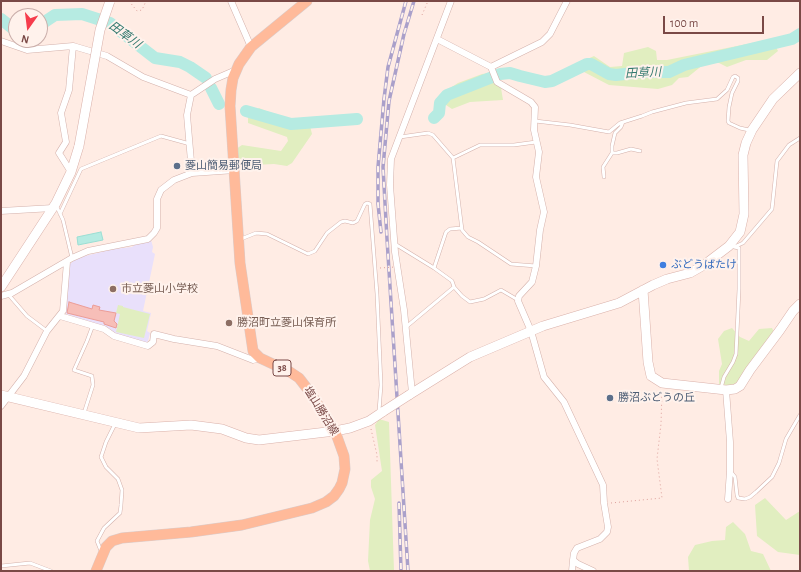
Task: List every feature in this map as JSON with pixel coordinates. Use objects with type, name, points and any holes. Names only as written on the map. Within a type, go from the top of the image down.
[{"type":"main road","name":"38","points":[[260,358],[253,351],[240,263],[230,106],[231,90],[236,69],[251,47],[307,1]]},
{"type":"main road","name":"塩山勝沼線","points":[[96,571],[102,553],[112,541],[122,538],[191,532],[242,524],[312,508],[326,502],[340,489],[344,476],[345,464],[344,456],[335,431],[306,386],[299,378],[290,372],[260,358]]},
{"type":"street","points":[[1,287],[56,208],[71,172],[78,146],[100,30],[110,1]]},
{"type":"street","points":[[232,1],[251,47]]},
{"type":"street","points":[[411,394],[406,328],[395,252],[390,185],[391,159],[451,1]]},
{"type":"street","points":[[491,67],[542,42],[550,34],[567,1]]},
{"type":"street","points":[[437,40],[491,67],[497,82],[530,102],[535,107],[536,112],[533,121],[539,152],[536,177],[544,212],[540,230],[536,266],[532,282],[519,296],[518,300],[531,331],[544,377],[564,402],[603,485],[608,527],[607,532],[600,539],[577,548],[574,553],[572,571]]},
{"type":"street","points":[[1,41],[27,50],[73,46],[107,56],[144,77],[191,95]]},
{"type":"street","points":[[71,172],[59,153],[66,142],[61,113],[69,90],[73,46]]},
{"type":"street","points":[[192,173],[187,115],[191,95],[215,79],[236,69]]},
{"type":"street","points":[[5,396],[139,428],[191,425],[222,430],[246,438],[260,440],[335,431],[350,428],[369,421],[470,357],[531,331],[619,302],[668,279],[690,273],[732,246],[740,232],[744,214],[742,155],[746,143],[752,130],[773,99],[800,73]]},
{"type":"street","points":[[1,296],[8,294],[88,251],[148,238],[157,228],[157,199],[161,190],[174,180],[192,173],[235,170]]},
{"type":"street","points":[[1,211],[56,208]]},
{"type":"street","points":[[1,406],[5,396],[24,376],[47,331],[63,311],[69,260]]},
{"type":"street","points":[[643,290],[648,362],[651,376],[662,383],[723,390],[735,389],[740,386],[793,311],[800,304]]},
{"type":"street","points":[[60,316],[93,325],[104,329],[114,336],[148,346],[153,342],[154,334],[217,346],[253,360],[260,358]]},
{"type":"street","points":[[723,390],[730,442],[728,499]]},
{"type":"street","points":[[573,560],[593,571]]},
{"type":"lane","points":[[533,121],[570,125],[609,132],[620,123],[652,112],[717,99],[728,90],[733,77],[735,76],[738,78],[738,81],[732,93],[728,121],[740,128],[752,130]]},
{"type":"lane","points":[[604,177],[603,167],[612,152],[615,133],[621,127],[623,122]]},
{"type":"lane","points":[[398,138],[428,133],[433,135],[453,158],[462,230],[468,236],[511,264],[536,266]]},
{"type":"lane","points":[[69,260],[64,224],[56,208],[81,169],[161,136],[190,144]]},
{"type":"lane","points":[[732,246],[743,243],[772,209],[777,161],[789,145],[800,138]]},
{"type":"lane","points":[[453,158],[480,145],[514,145],[538,141]]},
{"type":"lane","points":[[612,152],[617,153],[631,149],[640,151]]},
{"type":"lane","points":[[239,239],[256,233],[267,234],[308,254],[315,252],[327,233],[341,222],[345,221],[353,223],[357,221],[365,204],[370,204],[377,294],[381,413]]},
{"type":"lane","points":[[434,268],[446,232],[450,229],[462,228]]},
{"type":"lane","points":[[395,244],[452,281],[454,287],[470,302],[484,299],[501,290],[518,300]]},
{"type":"lane","points":[[723,390],[724,377],[736,354],[740,288],[739,248],[732,246]]},
{"type":"lane","points":[[406,328],[454,287]]},
{"type":"lane","points":[[8,294],[27,316],[47,331]]},
{"type":"lane","points":[[84,415],[93,385],[92,376],[74,370],[93,325]]},
{"type":"lane","points":[[730,471],[736,477],[738,498],[745,499],[753,495],[772,477],[779,463],[786,439],[800,415]]},
{"type":"lane","points":[[102,553],[97,541],[104,528],[120,513],[121,505],[122,490],[118,479],[106,467],[101,457],[106,442],[116,423]]},
{"type":"lane","points":[[1,566],[30,563],[51,571]]},
{"type":"path","points":[[129,1],[136,11],[142,10],[146,1]]},
{"type":"path","points":[[422,15],[428,1]]},
{"type":"path","points":[[380,268],[395,267]]},
{"type":"path","points":[[604,503],[662,498],[657,458],[661,424],[662,383]]},
{"type":"path","points":[[369,421],[376,448],[377,463]]},
{"type":"shaded area","points":[[151,240],[153,247],[152,252],[155,254],[143,311],[151,313],[147,331],[150,333],[146,343],[115,335],[110,329],[66,314],[70,264],[79,256],[81,257],[114,249],[132,247],[136,244]]},
{"type":"green space","points":[[772,39],[778,51],[767,60],[746,60],[727,67],[717,62],[704,64],[688,77],[679,78],[672,85],[658,89],[609,85],[584,72],[583,61],[594,56],[610,67],[622,66],[624,53],[648,47],[656,51],[657,60],[667,60]]},
{"type":"green space","points":[[489,73],[494,83],[501,88],[503,100],[470,102],[452,109],[446,105],[444,102],[447,90],[458,83]]},
{"type":"green space","points":[[259,108],[300,125],[310,126],[312,134],[292,163],[287,166],[274,164],[241,165],[238,162],[236,149],[242,145],[281,151],[288,141],[287,137],[248,123],[248,116]]},
{"type":"green space","points":[[118,305],[150,314],[144,338],[116,332],[120,314],[116,313]]},
{"type":"green space","points":[[732,328],[740,337],[749,341],[759,329],[772,328],[774,332],[747,367],[741,379],[733,385],[719,384],[719,371],[722,364],[718,339],[724,331]]},
{"type":"green space","points":[[379,419],[389,422],[394,571],[370,571],[368,561],[370,520],[375,499],[371,487],[371,480],[382,471],[375,425]]},
{"type":"green space","points":[[765,498],[786,520],[800,511],[800,555],[778,552],[757,536],[755,505]]},
{"type":"green space","points":[[733,522],[745,534],[751,551],[763,554],[771,571],[689,571],[688,557],[695,545],[725,540],[726,527]]},
{"type":"water","points":[[101,232],[103,240],[78,245],[77,237]]},
{"type":"building","points":[[69,302],[92,309],[93,305],[100,307],[99,310],[116,313],[114,321],[117,324],[116,328],[104,324],[104,322],[67,313]]},
{"type":"waterway","name":"田草川","points":[[48,20],[55,15],[82,14],[110,23],[155,58],[180,62],[206,78]]},
{"type":"waterway","name":"田草川","points":[[1,19],[8,25]]},
{"type":"waterway","name":"田草川","points":[[434,118],[439,113],[440,103],[447,95],[500,74],[510,73],[545,82],[552,81],[587,64],[591,64],[609,74],[616,75],[642,72],[669,72],[684,65],[792,39],[800,34]]},
{"type":"waterway","name":"田草川","points":[[211,88],[219,104]]},
{"type":"waterway","name":"田草川","points":[[246,111],[291,124],[357,119]]},
{"type":"railway","points":[[381,232],[378,204],[378,167],[384,99],[388,67],[406,1]]},
{"type":"railway","points":[[408,571],[383,167],[389,101],[404,34],[414,1]]},
{"type":"railway","points":[[399,503],[401,571]]},
{"type":"place","name":"菱山簡易郵便局","points":[[177,166]]},
{"type":"place","name":"ぶどうばたけ","points":[[663,265]]},
{"type":"place","name":"市立菱山小学校","points":[[113,289]]},
{"type":"place","name":"勝沼町立菱山保育所","points":[[229,323]]},
{"type":"place","name":"勝沼ぶどうの丘","points":[[610,398]]}]
